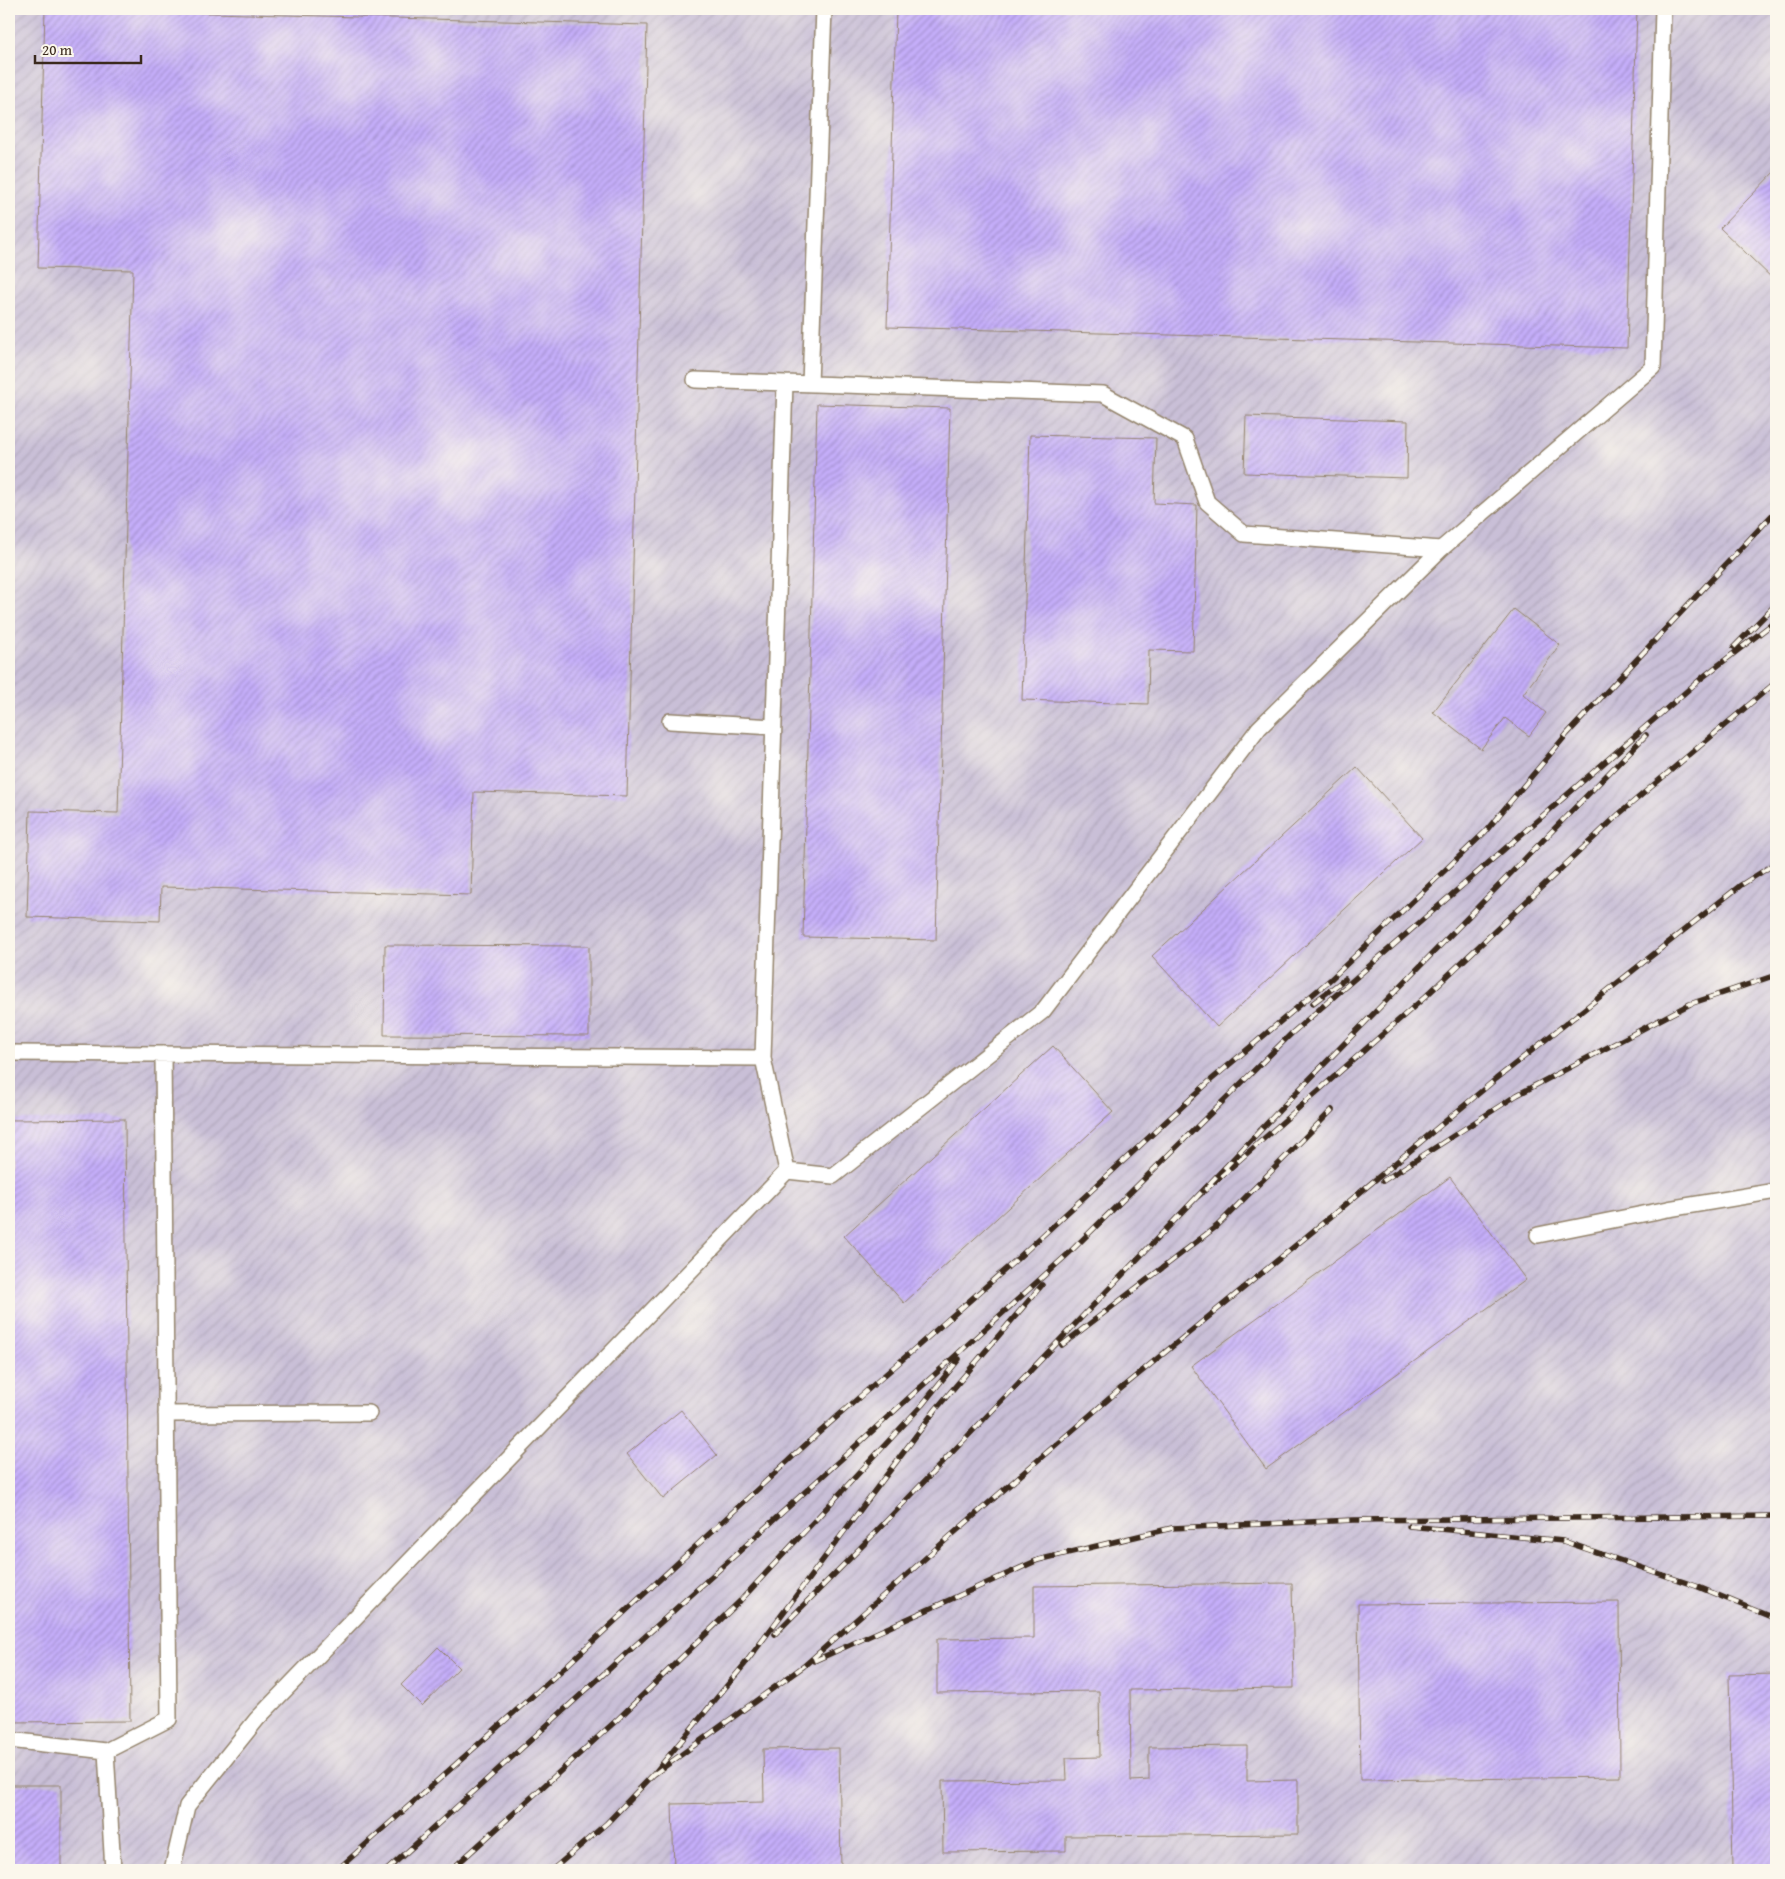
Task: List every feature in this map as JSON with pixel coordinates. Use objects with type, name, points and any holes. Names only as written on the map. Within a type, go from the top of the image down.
[{"type":"lane","points":[[810,384],[824,9]]},
{"type":"lane","points":[[787,1171],[833,1176],[1043,1012],[1259,728],[1441,549],[1653,367],[1663,9]]},
{"type":"lane","points":[[695,380],[1103,394],[1185,439],[1206,502],[1244,534],[1441,549]]},
{"type":"lane","points":[[785,383],[763,1058],[787,1171]]},
{"type":"lane","points":[[670,721],[773,727]]},
{"type":"lane","points":[[9,1053],[763,1058]]},
{"type":"lane","points":[[9,1740],[106,1751],[169,1719],[163,1054]]},
{"type":"lane","points":[[172,1870],[187,1806],[257,1719],[787,1171]]},
{"type":"lane","points":[[1538,1235],[1668,1209],[1776,1191]]},
{"type":"lane","points":[[166,1414],[369,1413]]},
{"type":"lane","points":[[106,1751],[113,1870]]},
{"type":"shaded area","points":[[9,9],[1776,9],[1776,1870],[61,1870],[61,1785],[9,1785]]},
{"type":"building","points":[[45,9],[140,9],[140,11],[647,25],[627,796],[474,792],[471,895],[161,887],[160,921],[27,917],[30,811],[118,813],[133,270],[38,268]]},
{"type":"building","points":[[896,9],[1637,9],[1627,348],[887,327]]},
{"type":"building","points":[[1776,170],[1776,282],[1720,228]]},
{"type":"building","points":[[817,404],[950,408],[936,940],[803,937]]},
{"type":"building","points":[[1246,416],[1408,421],[1407,478],[1244,473]]},
{"type":"building","points":[[1030,435],[1156,438],[1154,503],[1197,505],[1193,651],[1149,650],[1148,704],[1022,700]]},
{"type":"building","points":[[1514,609],[1560,645],[1523,694],[1546,713],[1529,736],[1505,718],[1481,749],[1433,712]]},
{"type":"building","points":[[1357,767],[1422,838],[1217,1027],[1152,956]]},
{"type":"building","points":[[385,945],[589,946],[589,1036],[384,1035]]},
{"type":"building","points":[[1053,1046],[1113,1112],[904,1303],[844,1236]]},
{"type":"building","points":[[125,1119],[130,1721],[9,1722],[9,1120]]},
{"type":"building","points":[[1450,1177],[1526,1280],[1266,1469],[1191,1366]]},
{"type":"building","points":[[681,1410],[717,1455],[663,1499],[627,1454]]},
{"type":"building","points":[[1292,1583],[1294,1688],[1130,1690],[1131,1781],[1149,1780],[1149,1747],[1247,1746],[1247,1781],[1298,1780],[1298,1834],[1066,1836],[1066,1851],[943,1852],[942,1781],[1067,1780],[1066,1758],[1100,1757],[1099,1691],[937,1693],[937,1639],[1034,1638],[1034,1586]]},
{"type":"building","points":[[1619,1602],[1620,1777],[1360,1780],[1358,1604]]},
{"type":"building","points":[[438,1647],[459,1668],[422,1706],[401,1685]]},
{"type":"building","points":[[1776,1674],[1776,1870],[1733,1870],[1729,1675]]},
{"type":"building","points":[[839,1748],[841,1870],[674,1870],[672,1804],[764,1802],[763,1749]]},
{"type":"building","points":[[9,1785],[61,1785],[61,1870],[9,1870]]},
{"type":"railway","points":[[337,1870],[564,1668],[814,1437],[1016,1260],[1211,1080],[1331,979],[1485,832],[1567,734],[1776,511]]},
{"type":"railway","points":[[1734,647],[1776,604]]},
{"type":"railway","points":[[387,1870],[1069,1253],[1292,1033],[1703,677],[1776,621]]},
{"type":"railway","points":[[1646,735],[1293,1096],[1195,1199],[1425,997],[1619,814],[1776,682]]},
{"type":"railway","points":[[653,1775],[804,1666],[1119,1390],[1496,1079],[1741,885],[1776,863]]},
{"type":"railway","points":[[1383,1181],[1517,1095],[1690,1004],[1776,975]]},
{"type":"railway","points":[[1313,1003],[1345,979]]},
{"type":"railway","points":[[1062,1345],[1217,1226],[1332,1110]]},
{"type":"railway","points":[[775,1634],[871,1537],[1195,1199]]},
{"type":"railway","points":[[552,1870],[607,1823],[653,1775],[744,1665],[936,1409],[1042,1285]]},
{"type":"railway","points":[[451,1870],[619,1718],[740,1601],[922,1405],[959,1359]]},
{"type":"railway","points":[[814,1661],[1038,1560],[1172,1528],[1354,1520],[1776,1516]]},
{"type":"railway","points":[[1409,1526],[1563,1541],[1696,1586],[1776,1619]]}]
